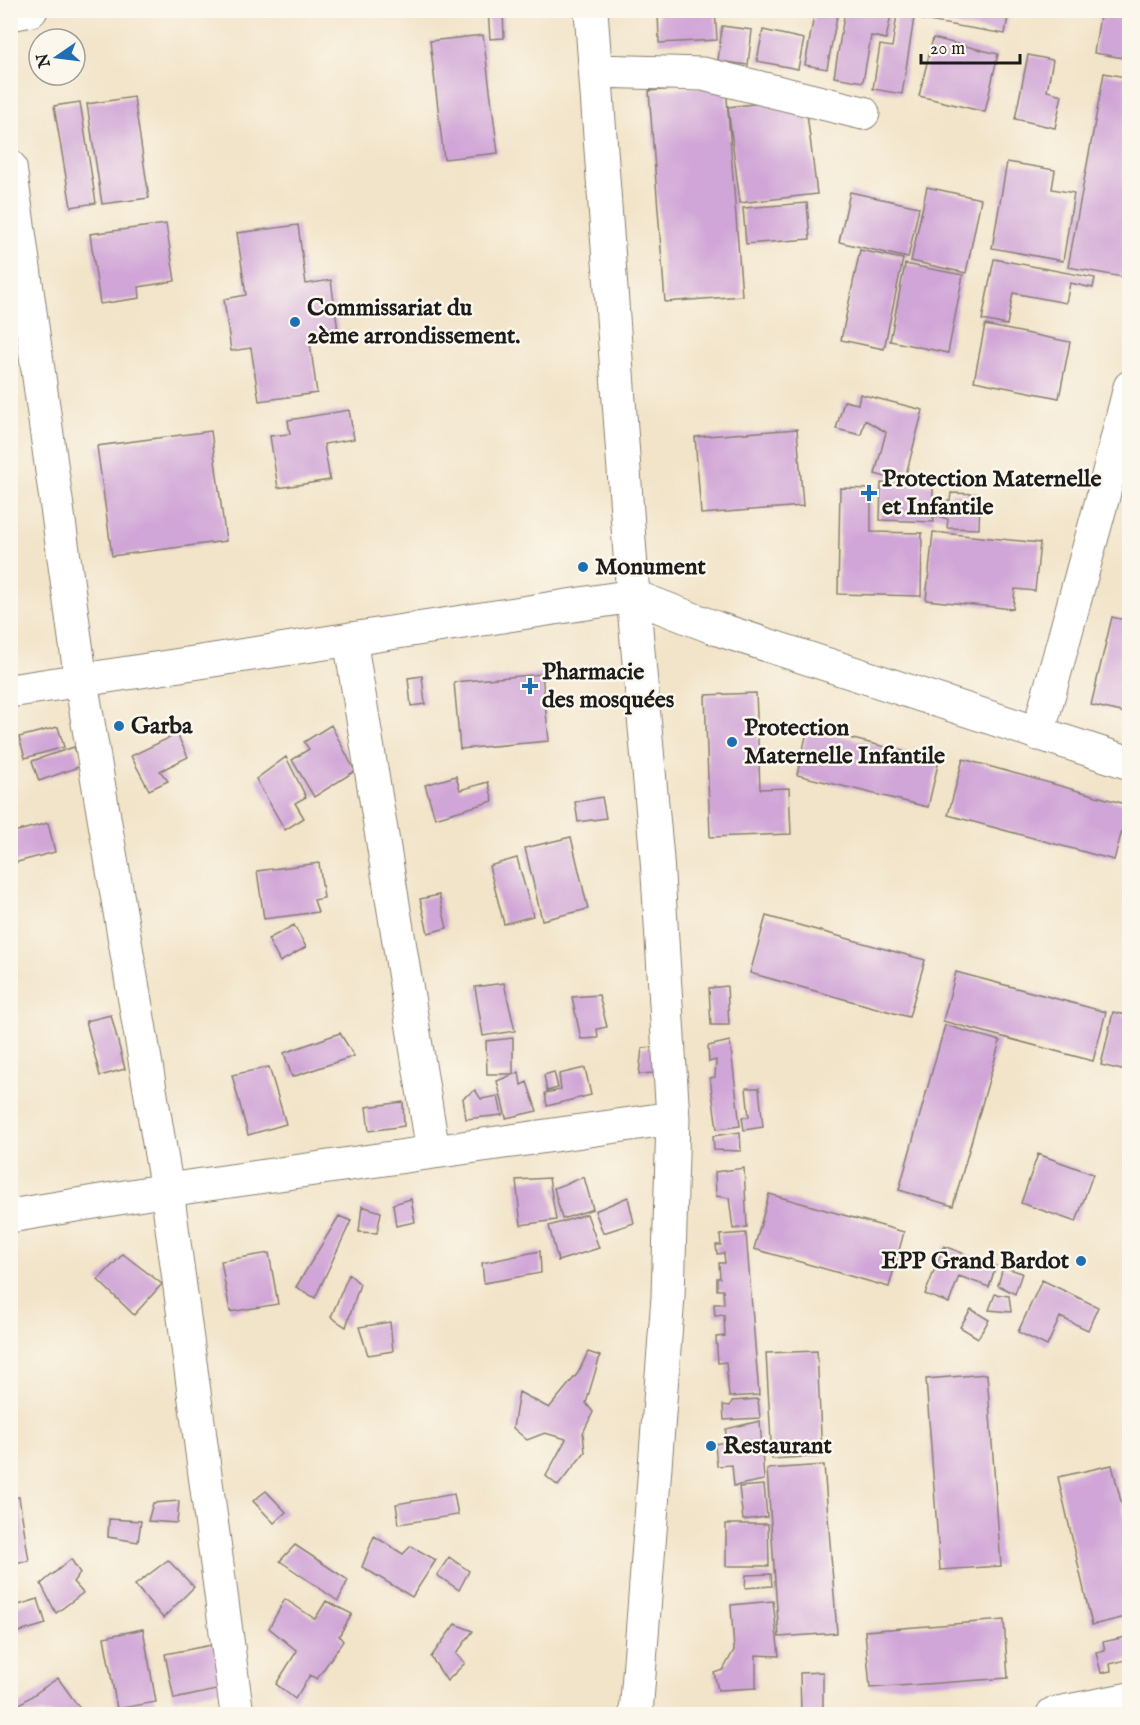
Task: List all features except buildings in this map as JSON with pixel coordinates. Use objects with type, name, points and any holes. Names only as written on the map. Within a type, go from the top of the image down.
[{"type":"street","points":[[10,14],[32,10]]},
{"type":"street","points":[[591,10],[633,596],[657,859],[673,1118],[668,1297],[636,1714]]},
{"type":"street","points":[[596,71],[703,74],[863,113]]},
{"type":"street","points":[[10,167],[81,681],[167,1190],[237,1714]]},
{"type":"street","points":[[1038,734],[1102,500],[1130,387]]},
{"type":"street","points":[[10,691],[633,596],[717,629],[1130,763]]},
{"type":"street","points":[[350,639],[433,1151]]},
{"type":"street","points":[[10,1216],[167,1190],[673,1118]]},
{"type":"street","points":[[1053,1714],[1130,1699]]},
{"type":"place","name":"Commissariat du 2ème arrondissement.","points":[[295,322]]},
{"type":"place","name":"Protection Maternelle et Infantile","points":[[869,493]]},
{"type":"place","name":"Monument","points":[[583,567]]},
{"type":"place","name":"Pharmacie des mosquées","points":[[530,686]]},
{"type":"place","name":"Garba","points":[[119,726]]},
{"type":"place","name":"Protection Maternelle Infantile","points":[[732,742]]},
{"type":"place","name":"EPP Grand Bardot","points":[[1081,1261]]},
{"type":"place","name":"Restaurant","points":[[711,1446]]}]
